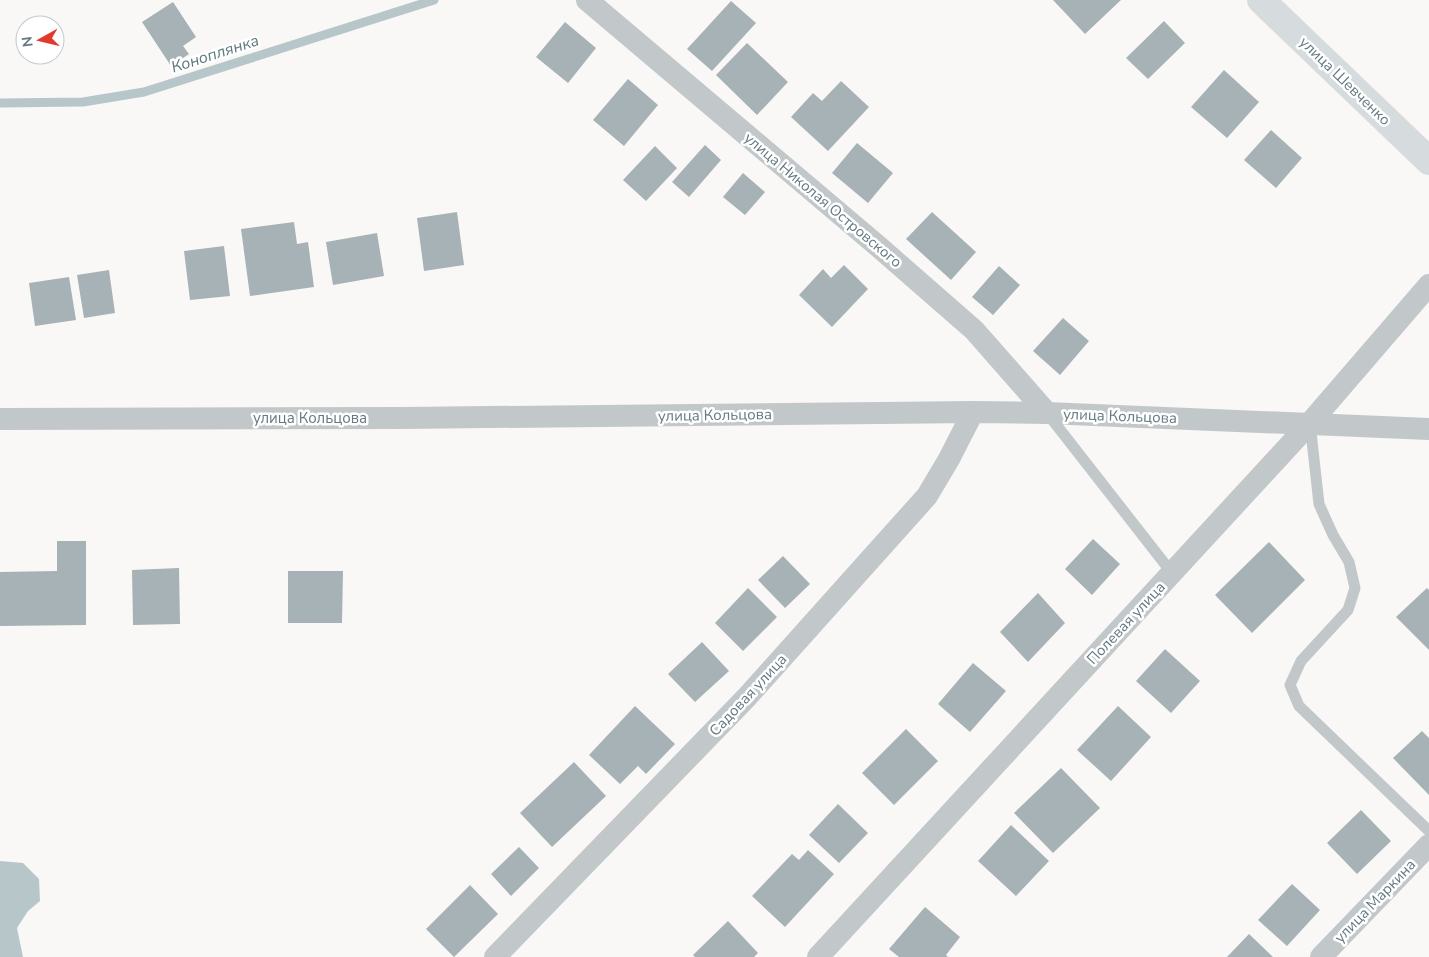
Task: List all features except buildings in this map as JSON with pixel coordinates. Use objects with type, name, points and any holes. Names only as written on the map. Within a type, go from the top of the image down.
[{"type":"main road","name":"улица Шевченко","points":[[1261,0],[1429,161]]},
{"type":"street","name":"улица Николая Островского","points":[[587,0],[879,247],[974,330],[1048,413]]},
{"type":"street","name":"Полевая улица","points":[[818,957],[1310,423],[1429,285]]},
{"type":"street","name":"улица Кольцова","points":[[0,419],[403,418],[973,412],[1048,413],[1429,429]]},
{"type":"street","name":"Садовая улица","points":[[495,957],[746,698],[927,496],[949,459],[973,412]]},
{"type":"street","name":"улица Маркина","points":[[1321,957],[1429,845]]},
{"type":"lane","points":[[1048,413],[1172,573]]},
{"type":"lane","points":[[1310,423],[1319,504],[1333,536],[1349,562],[1354,588],[1348,610],[1301,661],[1290,685],[1300,706],[1429,832]]},
{"type":"shaded area","points":[[0,861],[23,863],[39,879],[40,901],[28,911],[17,928],[23,957],[0,957]]},
{"type":"waterway","name":"Коноплянка","points":[[0,103],[83,102],[144,92],[434,0]]}]
